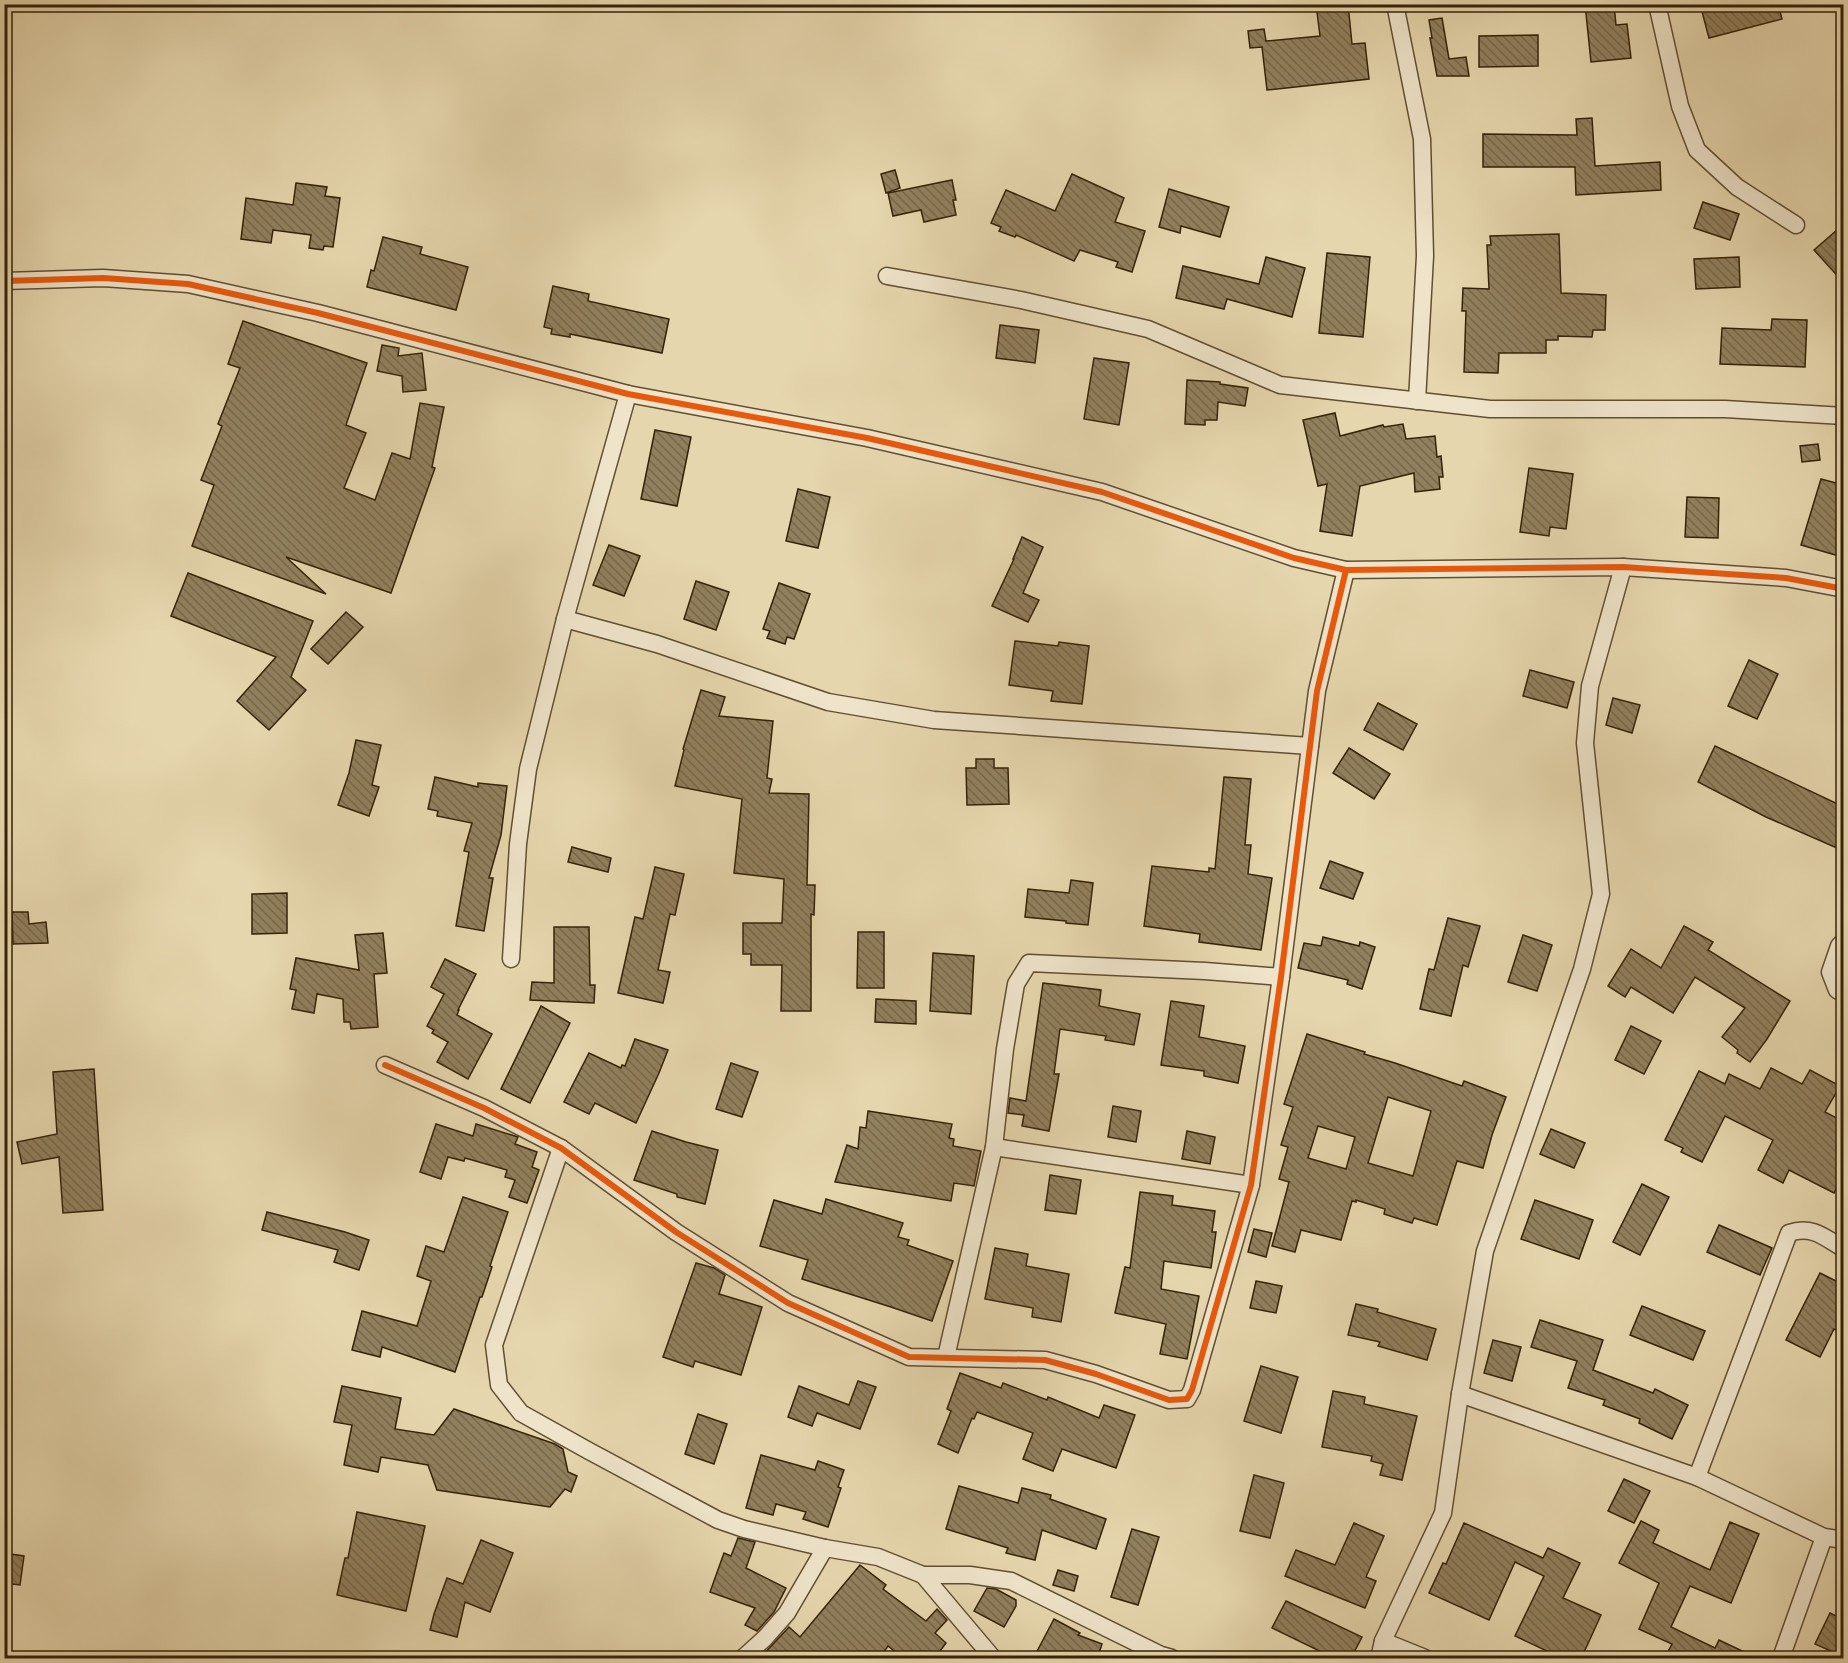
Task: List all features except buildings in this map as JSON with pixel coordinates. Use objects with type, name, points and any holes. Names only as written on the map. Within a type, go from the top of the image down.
[{"type":"street","points":[[1395,4],[1422,139],[1425,256],[1417,400]]},
{"type":"street","points":[[1657,4],[1680,106],[1696,150],[1737,187],[1796,225]]},
{"type":"street","points":[[887,276],[1021,300],[1148,329],[1280,385],[1490,409],[1725,409],[1844,416]]},
{"type":"street","points":[[4,281],[103,278],[188,284],[318,313],[628,394],[867,438],[1102,492],[1294,558],[1346,570],[1623,567],[1786,578],[1844,589]]},
{"type":"street","points":[[511,959],[518,844],[528,769],[565,619],[628,394]]},
{"type":"street","points":[[1379,1659],[1383,1641],[1443,1513],[1460,1394],[1485,1251],[1582,969],[1600,894],[1585,744],[1590,686],[1623,567]]},
{"type":"street","points":[[385,1065],[484,1108],[561,1148],[676,1232],[788,1303],[909,1357],[1045,1360],[1096,1374],[1169,1400],[1187,1399],[1192,1390],[1251,1185],[1281,977],[1317,692],[1346,570]]},
{"type":"street","points":[[565,619],[657,644],[828,702],[934,720],[1310,746]]},
{"type":"street","points":[[1844,941],[1839,946],[1830,972],[1837,990],[1844,994]]},
{"type":"street","points":[[946,1357],[994,1147],[1005,1049],[1016,984],[1029,963],[1281,977]]},
{"type":"street","points":[[994,1147],[1251,1185]]},
{"type":"street","points":[[561,1148],[494,1345],[499,1385],[521,1413],[718,1520],[744,1529],[825,1548],[878,1557],[923,1575],[970,1575],[1011,1581],[1172,1659]]},
{"type":"street","points":[[1697,1477],[1789,1233],[1801,1229],[1815,1232],[1844,1249]]},
{"type":"street","points":[[1460,1394],[1697,1477],[1824,1537],[1844,1540]]},
{"type":"street","points":[[1781,1659],[1824,1537]]},
{"type":"street","points":[[743,1659],[787,1613],[825,1548]]},
{"type":"street","points":[[923,1575],[993,1659]]},
{"type":"street","points":[[1383,1641],[1425,1659]]},
{"type":"cycle path","points":[[4,281],[103,278],[188,284],[318,313],[628,394],[867,438],[1102,492],[1294,558],[1346,570],[1623,567],[1786,578],[1844,589]]},
{"type":"cycle path","points":[[385,1065],[484,1108],[561,1148],[676,1232],[788,1303],[909,1357],[1045,1360],[1096,1374],[1169,1400],[1187,1399],[1192,1390],[1251,1185],[1281,977],[1317,691],[1346,570]]}]
